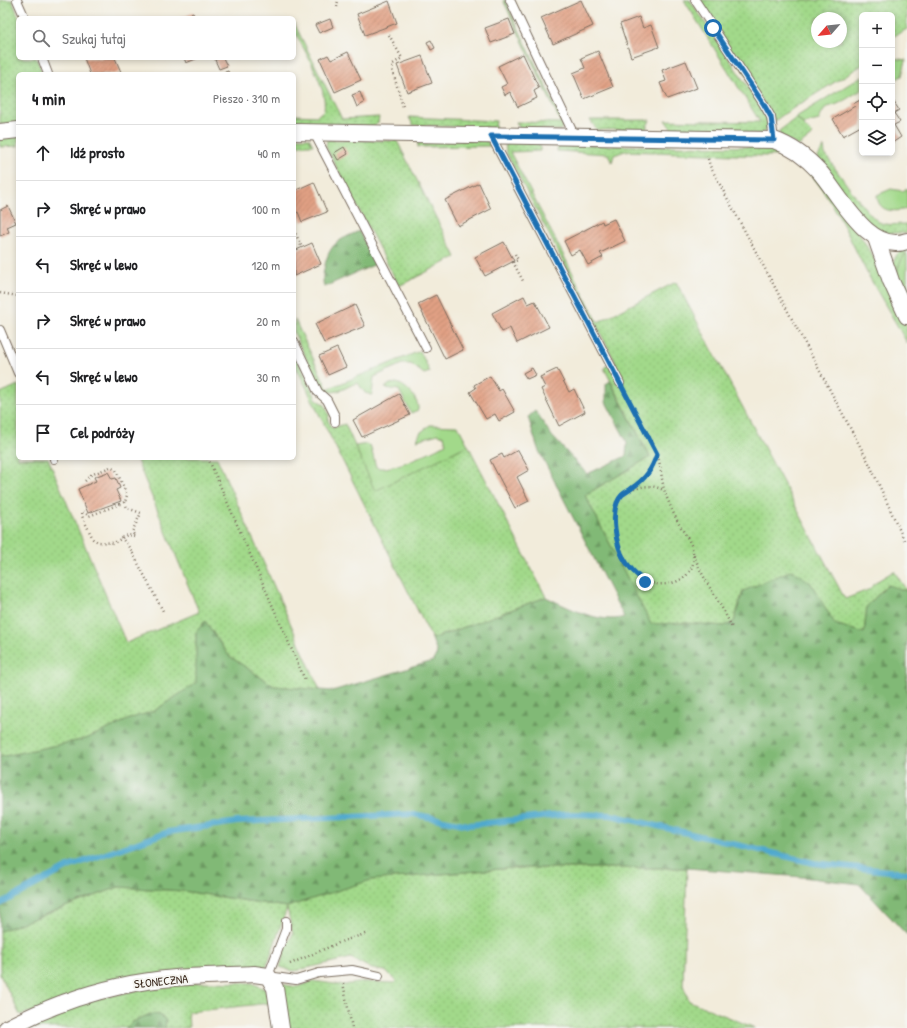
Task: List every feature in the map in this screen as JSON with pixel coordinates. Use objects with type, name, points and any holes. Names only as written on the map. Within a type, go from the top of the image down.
[{"type":"street","points":[[0,132],[16,130]]},
{"type":"street","points":[[296,132],[575,138],[774,140],[789,145],[803,155],[820,172],[850,213],[876,238],[888,243],[907,241]]},
{"type":"street","points":[[876,238],[890,281],[907,316]]},
{"type":"street","name":"SŁONECZNA","points":[[7,1028],[40,1011],[78,997],[122,985],[191,977],[254,974],[268,976]]},
{"type":"street","points":[[268,976],[275,988],[281,1028]]},
{"type":"lane","points":[[17,0],[24,16]]},
{"type":"lane","points":[[510,0],[575,138]]},
{"type":"lane","points":[[695,0],[771,117],[774,140]]},
{"type":"lane","points":[[43,60],[47,72]]},
{"type":"lane","points":[[314,133],[426,348]]},
{"type":"lane","points":[[491,136],[620,383]]},
{"type":"lane","points":[[0,330],[16,368]]},
{"type":"lane","points":[[296,346],[318,392],[327,400],[335,416],[335,422]]},
{"type":"lane","points":[[286,921],[286,928],[268,976],[296,980],[319,973],[352,970],[379,976]]},
{"type":"path","points":[[337,7],[338,0]]},
{"type":"path","points":[[389,35],[402,58],[393,64],[392,70],[403,107]]},
{"type":"path","points":[[708,139],[706,154],[710,166],[811,358],[869,463],[905,542]]},
{"type":"path","points":[[296,234],[302,248]]},
{"type":"path","points":[[515,254],[518,260],[513,262],[523,282]]},
{"type":"path","points":[[0,293],[16,296]]},
{"type":"path","points":[[620,383],[657,454],[664,490],[677,521],[689,540],[700,572],[724,609],[732,628]]},
{"type":"path","points":[[657,454],[652,468],[646,477],[621,496],[615,509],[615,523],[618,542],[625,561],[634,574],[645,582],[657,586],[669,585],[682,579],[691,569],[694,554]]},
{"type":"path","points":[[209,460],[305,680]]},
{"type":"path","points":[[85,481],[91,475],[110,467],[116,470],[127,495],[125,502],[127,508],[141,513],[132,532],[135,536],[128,535],[121,537],[114,544],[98,542],[94,539],[82,516],[82,511],[89,516],[125,502]]},
{"type":"path","points":[[631,489],[655,486],[664,490]]},
{"type":"path","points":[[121,537],[131,550],[164,613]]},
{"type":"path","points":[[268,976],[286,966],[343,941],[368,933]]},
{"type":"path","points":[[340,971],[352,1028]]},
{"type":"green space","points":[[0,0],[12,0],[18,16],[16,16],[16,60],[37,60],[42,72],[16,72],[16,123],[0,125]]},
{"type":"green space","points":[[503,0],[505,0],[563,122],[560,130],[520,129],[516,122],[561,123]]},
{"type":"green space","points":[[684,0],[690,0],[767,118],[769,127],[762,134],[673,131],[665,120],[760,122]]},
{"type":"green space","points":[[699,0],[907,0],[907,29],[895,35],[895,12],[859,12],[859,67],[775,121]]},
{"type":"green space","points":[[296,27],[342,119],[379,117],[378,123],[374,126],[296,125],[296,115],[317,116],[324,110],[324,101],[319,80],[296,34]]},
{"type":"green space","points":[[895,58],[906,60],[902,76],[896,79]]},
{"type":"green space","points":[[859,78],[859,92],[838,104],[826,108],[819,120],[803,124],[796,117]]},
{"type":"green space","points":[[409,117],[496,121],[495,128],[413,125]]},
{"type":"green space","points":[[796,118],[813,135],[798,146],[780,135],[779,131]]},
{"type":"green space","points":[[590,120],[650,120],[646,129],[597,130]]},
{"type":"green space","points":[[16,136],[16,146],[0,147],[0,138]]},
{"type":"green space","points":[[296,138],[309,138],[313,145],[296,145]]},
{"type":"green space","points":[[327,140],[397,141],[456,257],[399,286],[326,147]]},
{"type":"green space","points":[[418,140],[487,140],[490,146],[418,147]]},
{"type":"green space","points":[[505,140],[540,143],[540,151],[510,152],[598,322],[676,282],[845,599],[868,590],[879,580],[894,571],[907,591],[887,585],[867,606],[864,633],[835,625],[810,582],[743,591],[734,622],[724,626],[686,623],[651,625],[585,495],[650,457],[604,368],[606,366],[615,367],[615,361],[506,152]]},
{"type":"green space","points":[[558,145],[776,147],[791,152],[815,175],[863,240],[876,262],[907,325],[907,343],[866,271],[836,211],[816,181],[795,161],[787,157],[779,156],[625,151],[614,155],[612,162],[608,154],[557,151]]},
{"type":"green space","points":[[824,147],[825,154],[843,180],[873,217],[879,222],[886,224],[907,224],[907,233],[884,233],[867,223],[820,162],[818,157]]},
{"type":"green space","points":[[907,188],[907,209],[892,211],[880,205],[877,195],[891,189],[903,191]]},
{"type":"green space","points":[[359,231],[376,264],[324,287],[323,273],[327,258],[333,247],[336,243]]},
{"type":"green space","points":[[907,247],[907,250],[896,272],[896,277],[893,268],[894,260],[899,253]]},
{"type":"green space","points":[[906,253],[907,300],[898,276],[899,266]]},
{"type":"green space","points":[[296,322],[329,392],[320,388],[296,337]]},
{"type":"green space","points":[[420,351],[430,372],[424,374],[411,364],[402,364],[374,377],[372,395],[365,393],[358,383],[338,391],[329,392],[327,389]]},
{"type":"green space","points":[[296,356],[317,400],[325,405],[329,415],[328,420],[332,428],[345,424],[375,490],[468,445],[546,597],[432,639],[296,366]]},
{"type":"green space","points":[[610,381],[650,457],[585,495],[651,624],[686,623],[724,626],[734,622],[743,591],[792,570],[810,582],[835,624],[864,633],[867,606],[888,585],[907,591],[907,935],[859,884],[802,877],[687,868],[512,868],[371,880],[287,907],[183,891],[119,887],[0,931],[0,757],[86,739],[132,718],[154,711],[196,683],[196,632],[205,621],[229,656],[274,686],[332,691],[433,661],[437,653],[432,639],[546,597],[574,610],[595,617],[615,619],[624,617],[538,449],[528,417],[535,411],[552,436],[587,474],[626,456],[627,442],[606,402],[606,384]]},
{"type":"green space","points":[[397,383],[405,387],[412,394],[417,402],[418,410],[411,413],[399,390],[385,388],[390,384]]},
{"type":"green space","points":[[16,386],[16,460],[49,460],[126,643],[199,612],[137,460],[218,460],[320,690],[274,686],[229,656],[205,621],[196,633],[197,683],[154,711],[132,718],[86,739],[0,757],[0,393]]},
{"type":"green space","points":[[430,425],[458,426],[468,445],[375,491],[355,446],[367,444],[371,448],[376,467],[391,467],[421,456],[446,444],[444,436],[438,434],[417,440],[420,433]]},
{"type":"green space","points":[[512,868],[687,868],[683,985],[689,1001],[755,1028],[286,1028],[280,984],[297,987],[313,981],[342,985],[365,982],[395,983],[396,980],[385,971],[372,969],[351,958],[294,971],[280,967],[286,946],[293,934],[287,908],[266,968],[192,971],[20,1015],[0,974],[0,931],[119,887],[183,891],[287,907],[370,880]]},
{"type":"green space","points":[[205,982],[252,983],[265,989],[271,1003],[188,1012],[189,1028],[165,1028],[166,1020],[160,1015],[132,1022],[126,1028],[21,1028],[69,1005],[156,986]]},
{"type":"green space","points":[[150,1014],[160,1015],[166,1020],[165,1028],[126,1028],[132,1022]]},
{"type":"building","points":[[581,0],[593,26],[553,44],[541,18]]},
{"type":"building","points":[[389,1],[397,23],[365,35],[357,14]]},
{"type":"building","points":[[193,13],[194,16],[186,16]]},
{"type":"building","points":[[639,17],[643,28],[651,25],[659,47],[631,57],[620,24]]},
{"type":"building","points":[[330,19],[333,27],[319,33],[315,25]]},
{"type":"building","points":[[509,19],[515,34],[491,43],[485,28]]},
{"type":"building","points":[[431,40],[435,48],[431,50],[427,42]]},
{"type":"building","points":[[598,51],[613,87],[584,99],[573,73],[585,68],[581,58]]},
{"type":"building","points":[[348,52],[361,80],[335,92],[320,59],[328,55],[331,60]]},
{"type":"building","points":[[523,54],[539,88],[534,91],[537,98],[518,107],[510,92],[505,95],[501,87],[507,84],[498,66]]},
{"type":"building","points":[[422,56],[432,83],[407,92],[397,65]]},
{"type":"building","points":[[85,60],[116,60],[121,72],[89,72]]},
{"type":"building","points":[[185,60],[193,60],[186,63]]},
{"type":"building","points":[[215,60],[224,60],[227,66],[219,69]]},
{"type":"building","points":[[686,61],[697,88],[667,99],[660,83],[666,81],[662,70]]},
{"type":"building","points":[[360,92],[364,103],[357,107],[352,95]]},
{"type":"building","points":[[859,101],[859,127],[843,136],[833,119],[855,106],[853,104]]},
{"type":"building","points":[[895,104],[899,110],[895,112]]},
{"type":"building","points":[[895,114],[900,122],[895,124]]},
{"type":"building","points":[[895,127],[901,137],[895,141]]},
{"type":"building","points":[[344,147],[348,154],[338,160],[334,153]]},
{"type":"building","points":[[314,182],[327,212],[302,222],[298,212],[296,213],[296,190]]},
{"type":"building","points":[[479,183],[491,209],[458,226],[445,200]]},
{"type":"building","points":[[8,206],[16,223],[7,227],[9,232],[0,236],[0,210]]},
{"type":"building","points":[[614,219],[625,241],[600,253],[603,257],[588,265],[580,250],[571,255],[564,241],[602,221],[603,224]]},
{"type":"building","points":[[504,242],[514,261],[485,276],[475,257]]},
{"type":"building","points":[[312,243],[321,264],[296,275],[296,250]]},
{"type":"building","points":[[436,295],[463,350],[445,359],[418,304]]},
{"type":"building","points":[[524,296],[528,304],[535,301],[549,327],[517,343],[510,328],[502,332],[492,313]]},
{"type":"building","points":[[355,305],[365,326],[324,343],[315,324]]},
{"type":"building","points":[[337,348],[346,367],[328,375],[319,356]]},
{"type":"building","points":[[532,368],[536,375],[527,379],[523,373]]},
{"type":"building","points":[[557,369],[569,392],[574,389],[585,412],[559,426],[541,389],[545,387],[540,377]]},
{"type":"building","points":[[490,376],[499,391],[502,389],[515,412],[499,421],[495,414],[486,419],[470,392],[476,388],[474,385]]},
{"type":"building","points":[[399,394],[410,415],[362,437],[353,420]]},
{"type":"building","points":[[518,450],[529,470],[517,477],[529,501],[515,508],[490,460],[502,454],[504,458]]},
{"type":"building","points":[[108,472],[112,479],[116,478],[120,488],[116,490],[121,501],[88,513],[78,489],[96,481],[94,477]]},
{"type":"waterway","points":[[0,904],[68,867],[168,832],[237,822],[413,814],[469,825],[569,814],[611,815],[814,863],[907,873]]},
{"type":"route","points":[[645,582],[634,574],[625,561],[618,542],[615,523],[615,509],[621,496],[646,477],[652,468],[657,454],[491,136],[774,140],[774,128],[771,117],[713,28]]}]
